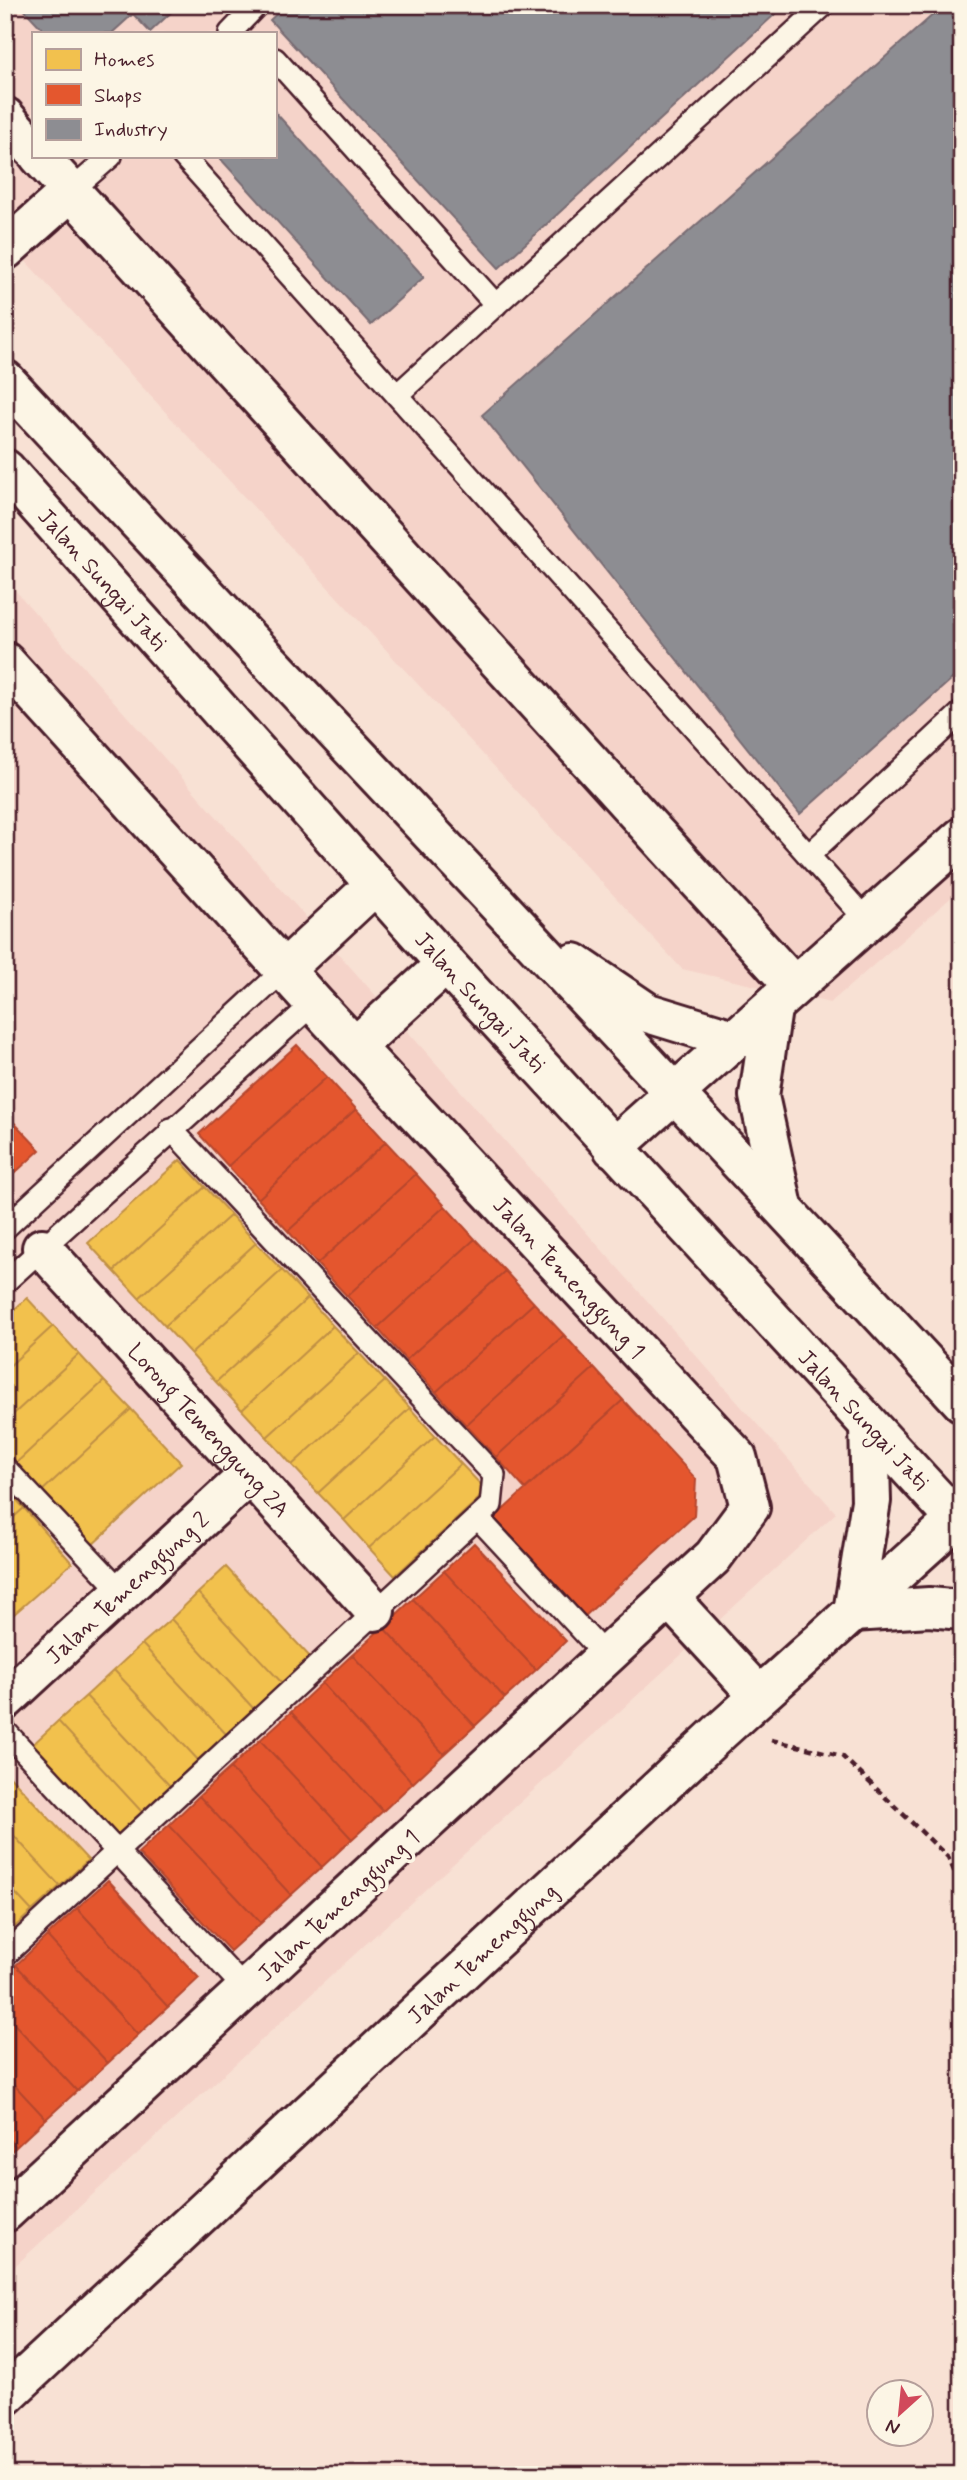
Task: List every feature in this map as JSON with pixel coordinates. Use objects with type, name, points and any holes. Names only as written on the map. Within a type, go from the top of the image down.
[{"type":"street","points":[[5,117],[32,148]]},
{"type":"street","points":[[41,158],[783,998]]},
{"type":"street","points":[[5,250],[71,191]]},
{"type":"street","points":[[5,380],[504,913],[676,1092],[962,1402]]},
{"type":"street","name":"Jalan Sungai Jati","points":[[5,469],[613,1148],[869,1426],[960,1520]]},
{"type":"street","name":"Jalan Temenggung 1","points":[[5,662],[314,1003],[737,1457],[750,1507],[713,1557],[685,1615],[606,1656],[5,2212]]},
{"type":"street","points":[[613,1148],[962,837]]},
{"type":"street","points":[[284,970],[376,884]]},
{"type":"street","points":[[504,913],[648,1013],[733,1039]]},
{"type":"street","points":[[355,1047],[446,964]]},
{"type":"street","points":[[783,998],[759,1097],[783,1208]]},
{"type":"street","name":"Lorong Temenggung 2A","points":[[42,1248],[375,1611]]},
{"type":"street","points":[[869,1426],[871,1501],[853,1612],[929,1607],[962,1610]]},
{"type":"street","name":"Jalan Temenggung 2","points":[[5,1700],[250,1474]]},
{"type":"street","name":"Jalan Temenggung","points":[[5,2396],[759,1696],[960,1520]]},
{"type":"street","points":[[685,1615],[759,1696]]},
{"type":"lane","points":[[241,29],[257,5]]},
{"type":"lane","points":[[397,395],[824,5]]},
{"type":"lane","points":[[276,61],[496,305]]},
{"type":"lane","points":[[71,191],[109,158]]},
{"type":"lane","points":[[185,158],[867,921]]},
{"type":"lane","points":[[809,855],[962,712]]},
{"type":"lane","points":[[5,1228],[284,970]]},
{"type":"lane","points":[[5,1282],[314,1003]]},
{"type":"lane","points":[[5,1955],[491,1505],[494,1475],[172,1129]]},
{"type":"lane","points":[[5,1468],[122,1592]]},
{"type":"lane","points":[[478,1518],[606,1656]]},
{"type":"lane","points":[[5,1731],[246,1990]]},
{"type":"path","points":[[722,1730],[842,1756],[948,1857],[962,1889]]},
{"type":"path","points":[[962,2126],[959,2147],[962,2162]]},
{"type":"shaded area","points":[[5,5],[962,5],[962,888],[830,1003],[682,969],[5,239]]},
{"type":"shaded area","points":[[5,579],[836,1513],[5,2275]]},
{"type":"building: Homes","points":[[180,1160],[205,1187],[114,1271],[88,1243]]},
{"type":"building: Homes","points":[[205,1187],[231,1215],[139,1298],[114,1271]]},
{"type":"building: Homes","points":[[231,1215],[256,1243],[165,1326],[139,1298]]},
{"type":"building: Homes","points":[[256,1243],[282,1270],[191,1354],[165,1326]]},
{"type":"building: Homes","points":[[282,1270],[308,1298],[216,1382],[191,1354]]},
{"type":"building: Homes","points":[[27,1298],[53,1326],[5,1370],[5,1318]]},
{"type":"building: Homes","points":[[308,1298],[333,1326],[242,1410],[216,1382]]},
{"type":"building: Homes","points":[[53,1326],[79,1354],[5,1422],[5,1370]]},
{"type":"building: Homes","points":[[333,1326],[359,1353],[267,1437],[242,1410]]},
{"type":"building: Homes","points":[[359,1353],[385,1381],[292,1465],[267,1437]]},
{"type":"building: Homes","points":[[79,1354],[104,1381],[15,1464],[5,1454],[5,1422]]},
{"type":"building: Homes","points":[[104,1381],[131,1409],[41,1492],[15,1464]]},
{"type":"building: Homes","points":[[385,1381],[410,1408],[318,1493],[292,1465]]},
{"type":"building: Homes","points":[[410,1408],[435,1436],[344,1520],[318,1493]]},
{"type":"building: Homes","points":[[131,1409],[181,1463],[91,1546],[41,1492]]},
{"type":"building: Homes","points":[[435,1436],[461,1464],[369,1548],[344,1520]]},
{"type":"building: Homes","points":[[461,1464],[487,1491],[395,1576],[369,1548]]},
{"type":"building: Homes","points":[[5,1487],[24,1508],[5,1525]]},
{"type":"building: Homes","points":[[24,1508],[72,1563],[5,1622],[5,1525]]},
{"type":"building: Homes","points":[[226,1567],[311,1658],[283,1684],[198,1593]]},
{"type":"building: Homes","points":[[198,1593],[283,1684],[254,1709],[171,1619]]},
{"type":"building: Homes","points":[[171,1619],[254,1709],[227,1735],[142,1644]]},
{"type":"building: Homes","points":[[142,1644],[227,1735],[199,1761],[114,1670]]},
{"type":"building: Homes","points":[[114,1670],[199,1761],[170,1786],[86,1696]]},
{"type":"building: Homes","points":[[86,1696],[170,1786],[142,1812],[58,1721]]},
{"type":"building: Homes","points":[[58,1721],[142,1812],[115,1838],[30,1747]]},
{"type":"building: Homes","points":[[5,1771],[88,1860],[60,1886],[5,1826]]},
{"type":"building: Homes","points":[[5,1826],[60,1886],[32,1911],[5,1882]]},
{"type":"building: Homes","points":[[5,1882],[32,1911],[5,1936]]},
{"type":"building: Shops","points":[[297,1045],[327,1077],[228,1166],[199,1134]]},
{"type":"building: Shops","points":[[327,1077],[356,1109],[258,1199],[228,1166]]},
{"type":"building: Shops","points":[[356,1109],[386,1142],[288,1231],[258,1199]]},
{"type":"building: Shops","points":[[5,1113],[40,1150],[5,1182]]},
{"type":"building: Shops","points":[[386,1142],[416,1174],[317,1264],[288,1231]]},
{"type":"building: Shops","points":[[416,1174],[445,1206],[347,1296],[317,1264]]},
{"type":"building: Shops","points":[[445,1206],[475,1239],[377,1328],[347,1296]]},
{"type":"building: Shops","points":[[475,1239],[505,1271],[406,1360],[377,1328]]},
{"type":"building: Shops","points":[[505,1271],[534,1303],[436,1392],[406,1360]]},
{"type":"building: Shops","points":[[534,1303],[564,1335],[466,1425],[436,1392]]},
{"type":"building: Shops","points":[[564,1335],[594,1368],[496,1457],[466,1425]]},
{"type":"building: Shops","points":[[594,1368],[623,1400],[525,1489],[496,1457]]},
{"type":"building: Shops","points":[[623,1400],[696,1479],[694,1516],[585,1616],[494,1518]]},
{"type":"building: Shops","points":[[474,1543],[566,1641],[536,1670],[444,1571]]},
{"type":"building: Shops","points":[[444,1571],[536,1670],[505,1698],[413,1599]]},
{"type":"building: Shops","points":[[413,1599],[505,1698],[475,1726],[383,1627]]},
{"type":"building: Shops","points":[[383,1627],[475,1726],[444,1754],[352,1655]]},
{"type":"building: Shops","points":[[352,1655],[444,1754],[413,1783],[322,1683]]},
{"type":"building: Shops","points":[[322,1683],[413,1783],[383,1811],[291,1712]]},
{"type":"building: Shops","points":[[291,1712],[383,1811],[352,1839],[260,1740]]},
{"type":"building: Shops","points":[[260,1740],[352,1839],[322,1867],[230,1768]]},
{"type":"building: Shops","points":[[230,1768],[322,1867],[291,1895],[199,1796]]},
{"type":"building: Shops","points":[[199,1796],[291,1895],[261,1923],[169,1825]]},
{"type":"building: Shops","points":[[169,1825],[261,1923],[230,1951],[138,1853]]},
{"type":"building: Shops","points":[[108,1880],[199,1978],[168,2007],[77,1908]]},
{"type":"building: Shops","points":[[77,1908],[168,2007],[138,2035],[47,1936]]},
{"type":"building: Shops","points":[[47,1936],[138,2035],[108,2063],[16,1965]]},
{"type":"building: Shops","points":[[16,1965],[108,2063],[77,2091],[5,2014],[5,1975]]},
{"type":"building: Shops","points":[[5,2014],[77,2091],[46,2119],[5,2075]]},
{"type":"building: Shops","points":[[5,2075],[46,2119],[16,2147],[5,2136]]},
{"type":"building: Shops","points":[[5,2136],[16,2147],[5,2157]]},
{"type":"building: Industry","points":[[20,5],[179,5],[150,32],[133,14],[113,32],[45,32]]},
{"type":"building: Industry","points":[[286,5],[785,5],[499,268],[270,20]]},
{"type":"building: Industry","points":[[944,5],[962,5],[962,670],[800,814],[482,415]]},
{"type":"building: Industry","points":[[276,113],[424,277],[371,325],[220,158],[276,158]]}]
